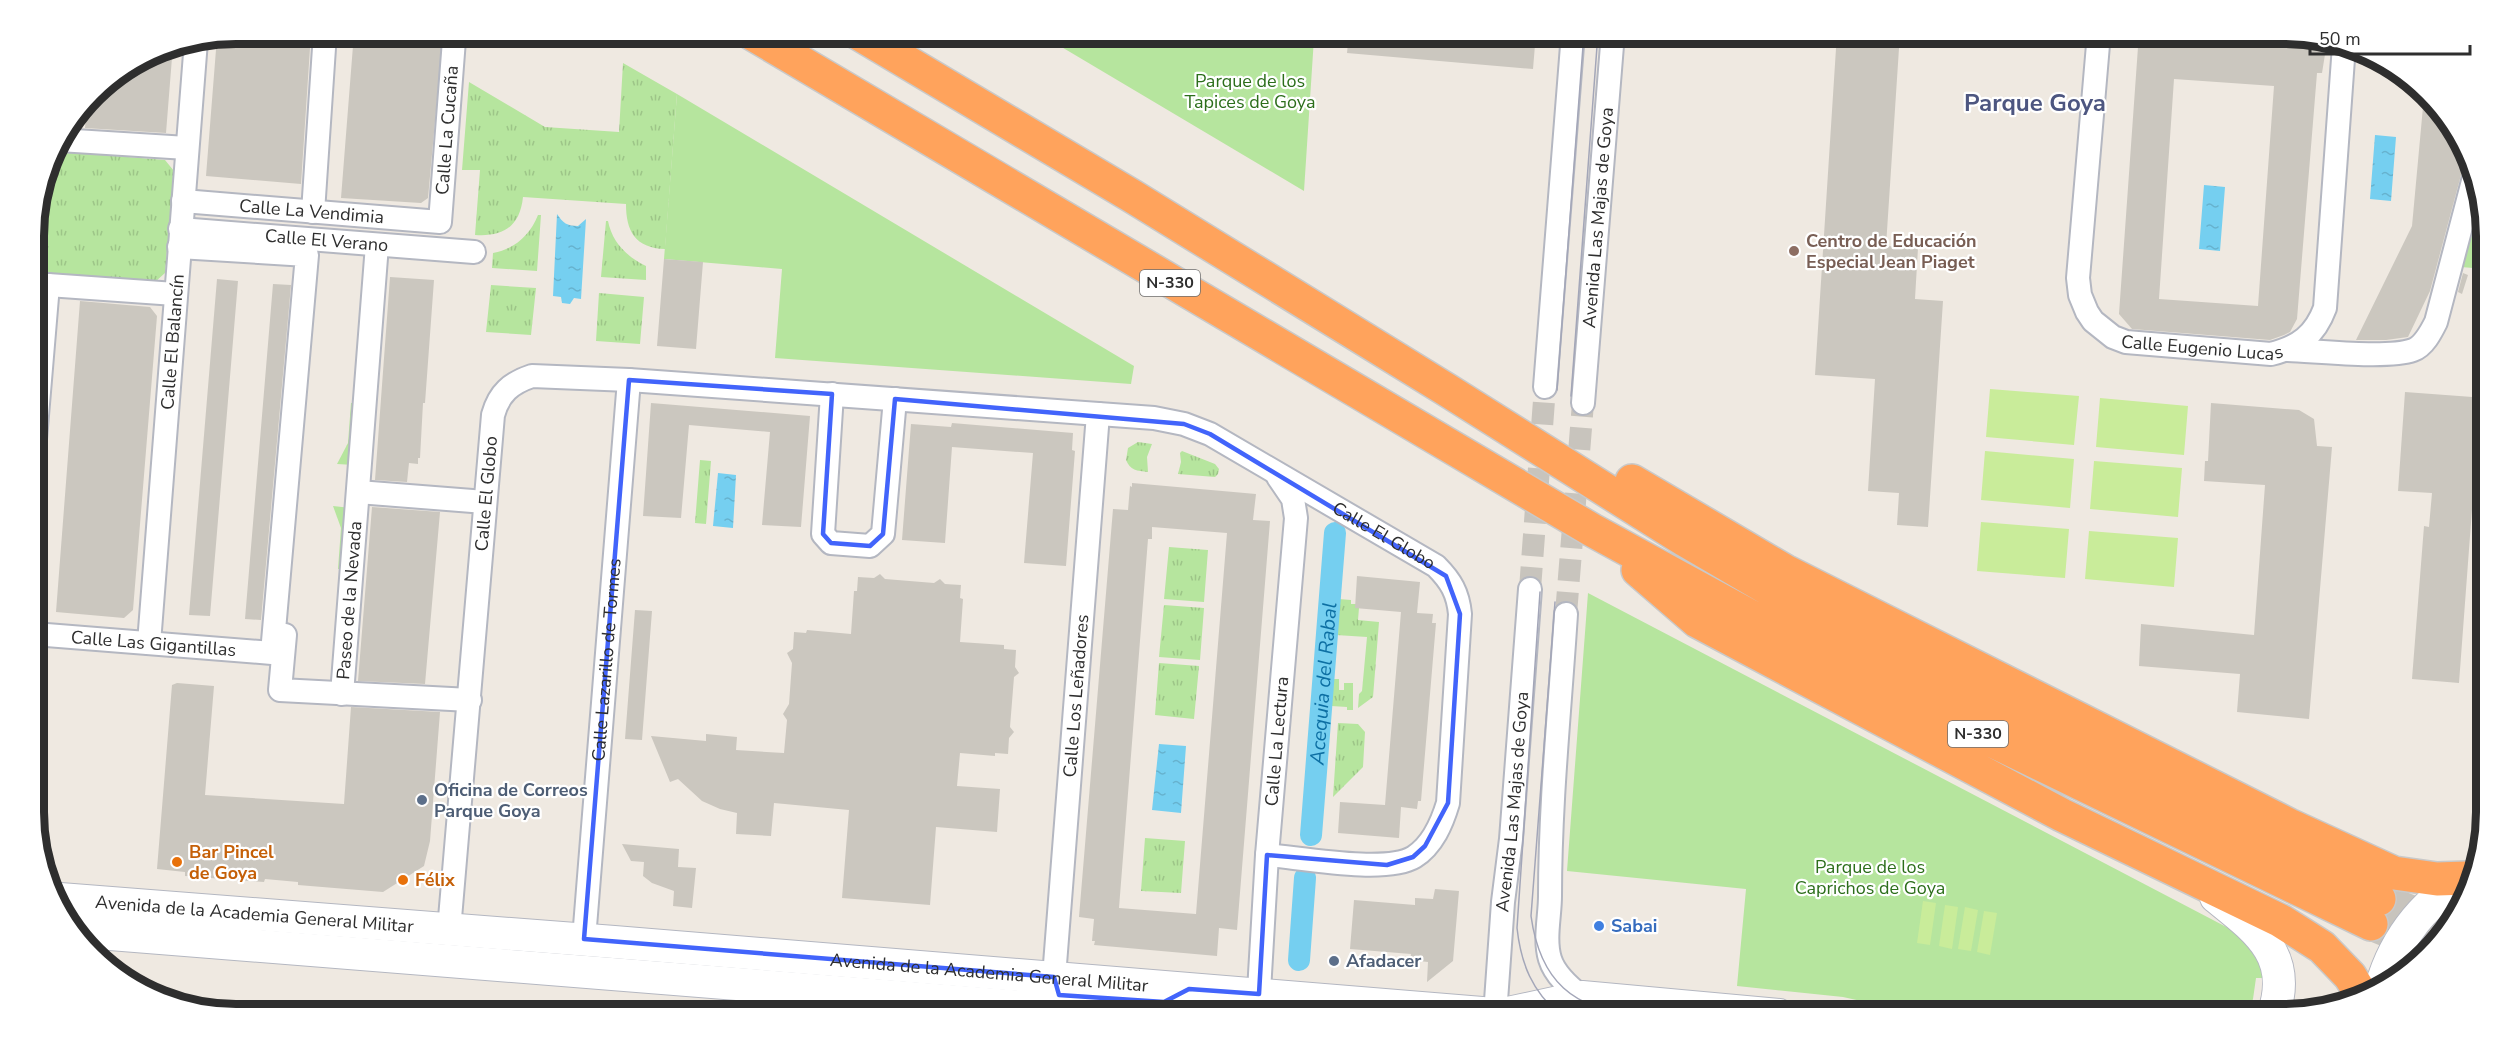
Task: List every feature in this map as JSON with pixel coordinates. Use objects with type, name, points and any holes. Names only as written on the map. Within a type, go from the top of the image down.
[{"type":"highway","name":"N-330","points":[[770,44],[1592,530],[1869,681],[2375,912],[2179,804],[1894,662],[1685,540],[1122,190],[876,44]]},
{"type":"highway","points":[[1447,390],[1508,407],[1785,572],[2289,825],[2394,873],[2437,879],[2465,877]]},
{"type":"highway","points":[[1592,530],[1697,621],[2062,815],[2282,921],[2322,946],[2350,976],[2358,989]]},
{"type":"main road","points":[[2193,878],[2250,925],[2271,949],[2277,965],[2280,985],[2276,1004]]},
{"type":"main road","points":[[2385,975],[2395,949],[2413,921],[2441,894],[2463,881]]},
{"type":"main road","name":"Avenida de la Academia General Militar","points":[[64,899],[584,939],[1050,1003]]},
{"type":"main road","name":"Avenida de la Academia General Militar","points":[[384,957],[449,930]]},
{"type":"main road","name":"Avenida de la Academia General Militar","points":[[86,932],[384,957],[1050,1003],[1189,989],[1266,1004]]},
{"type":"main road","name":"Avenida de la Academia General Militar","points":[[1549,1004],[1582,997],[1659,1004]]},
{"type":"street","points":[[314,212],[324,44]]},
{"type":"street","name":"Calle La Cucaña","points":[[440,222],[454,44]]},
{"type":"street","points":[[1545,387],[1572,44]]},
{"type":"street","name":"Avenida Las Majas de Goya","points":[[1583,403],[1612,44]]},
{"type":"street","name":"Calle Eugenio Lucas","points":[[2098,44],[2078,279],[2080,296],[2087,312],[2103,330],[2126,342],[2271,354],[2288,350],[2311,334],[2319,324],[2325,308],[2343,53]]},
{"type":"street","name":"Calle El Balancín","points":[[148,643],[195,48]]},
{"type":"street","points":[[69,140],[187,148]]},
{"type":"street","points":[[2288,350],[2369,354],[2407,351],[2421,344],[2436,322],[2471,192]]},
{"type":"street","name":"Calle La Vendimia","points":[[183,201],[440,222]]},
{"type":"street","name":"Calle El Verano","points":[[180,238],[313,247],[377,244],[474,252]]},
{"type":"street","name":"Paseo de la Nevada","points":[[313,247],[280,690],[342,694],[377,244]]},
{"type":"street","name":"Calle Las Gigantillas","points":[[44,635],[272,653],[313,247]]},
{"type":"street","points":[[44,285],[175,294]]},
{"type":"street","name":"Calle El Globo","points":[[449,930],[493,415],[497,401],[506,389],[532,375],[1154,418],[1184,424],[1210,434],[1436,566],[1453,586],[1460,614],[1448,803],[1442,823],[1425,846],[1413,857],[1398,863],[1387,865],[1267,855]]},
{"type":"street","name":"Calle Lazarillo de Tormes","points":[[584,939],[629,380]]},
{"type":"street","points":[[832,394],[823,534],[831,543],[870,546],[883,534],[895,399]]},
{"type":"street","name":"Calle Los Leñadores","points":[[1050,1003],[1098,414]]},
{"type":"street","name":"Calle La Lectura","points":[[1266,1004],[1267,855],[1296,518],[1293,499],[1286,486],[1273,471]]},
{"type":"street","points":[[358,492],[485,502]]},
{"type":"street","name":"Avenida Las Majas de Goya","points":[[1495,1004],[1503,902],[1511,839],[1530,589]]},
{"type":"street","points":[[1566,614],[1550,846],[1548,937],[1550,958],[1554,968],[1582,997]]},
{"type":"street","points":[[342,694],[470,700]]},
{"type":"highlighted area","points":[[629,380],[832,394],[823,534],[831,543],[870,546],[883,534],[895,399],[1184,424],[1210,434],[1446,576],[1460,614],[1448,803],[1425,846],[1413,857],[1387,865],[1267,855],[1259,994],[1189,989],[1164,1002],[1059,995],[1054,977],[584,939]]},
{"type":"green space","name":"Parque de los Tapices de Goya","points":[[1057,44],[1314,44],[1304,191]]},
{"type":"green space","points":[[623,63],[677,94],[665,249],[646,245],[634,236],[626,214],[626,204],[523,197],[518,215],[509,228],[494,234],[475,235],[480,170],[462,170],[469,82],[545,127],[619,132]]},
{"type":"green space","points":[[677,94],[1134,366],[1131,384],[775,358],[782,269],[664,259]]},
{"type":"green space","points":[[63,152],[165,160],[174,171],[165,273],[155,282],[44,273],[45,211],[50,186]]},
{"type":"green space","points":[[2471,193],[2475,211],[2476,268],[2461,267]]},
{"type":"green space","points":[[538,215],[541,215],[537,271],[492,268],[493,253],[521,240],[531,229]]},
{"type":"green space","points":[[606,221],[621,248],[646,266],[646,280],[601,277]]},
{"type":"green space","points":[[491,285],[536,288],[531,335],[486,332]]},
{"type":"green space","points":[[599,293],[644,297],[640,344],[596,341]]},
{"type":"green space","points":[[1990,389],[2079,396],[2074,445],[1986,437]]},
{"type":"green space","points":[[2100,398],[2188,406],[2184,455],[2096,447]]},
{"type":"green space","points":[[351,403],[359,403],[354,465],[337,464],[348,443]]},
{"type":"green space","points":[[1138,442],[1152,444],[1147,457],[1148,472],[1134,469],[1126,460],[1128,448]]},
{"type":"green space","points":[[1182,451],[1215,464],[1219,469],[1218,474],[1215,477],[1178,474]]},
{"type":"green space","points":[[1985,451],[2074,459],[2070,508],[1981,500]]},
{"type":"green space","points":[[700,460],[711,461],[706,524],[695,523]]},
{"type":"green space","points":[[2094,461],[2182,468],[2178,517],[2090,509]]},
{"type":"green space","points":[[333,506],[351,508],[346,569],[338,569],[341,528]]},
{"type":"green space","points":[[1981,522],[2069,529],[2065,578],[1977,571]]},
{"type":"green space","points":[[2089,531],[2178,538],[2174,587],[2085,579]]},
{"type":"green space","points":[[1169,547],[1208,550],[1204,602],[1164,599]]},
{"type":"green space","name":"Parque de los Caprichos de Goya","points":[[1588,593],[2234,931],[2254,948],[2264,978],[2256,978],[2251,1004],[1874,1004],[1843,997],[1737,986],[1746,889],[1567,871]]},
{"type":"green space","points":[[1339,599],[1351,600],[1351,604],[1356,604],[1359,608],[1358,620],[1379,622],[1373,697],[1358,708],[1359,694],[1362,691],[1367,637],[1336,635]]},
{"type":"green space","points":[[1164,605],[1204,608],[1200,660],[1159,657]]},
{"type":"green space","points":[[1159,663],[1199,666],[1194,719],[1155,715]]},
{"type":"green space","points":[[1333,679],[1339,679],[1339,690],[1344,690],[1344,683],[1353,683],[1353,710],[1347,710],[1347,707],[1331,706]]},
{"type":"green space","points":[[1338,723],[1358,724],[1365,732],[1363,767],[1333,797]]},
{"type":"green space","points":[[1145,838],[1185,841],[1181,893],[1141,891]]},
{"type":"green space","points":[[1923,901],[1936,903],[1930,945],[1917,943]]},
{"type":"green space","points":[[1945,905],[1958,907],[1952,949],[1939,946]]},
{"type":"green space","points":[[1965,907],[1978,910],[1971,951],[1958,949]]},
{"type":"green space","points":[[2450,909],[2424,944],[2447,911]]},
{"type":"green space","points":[[1984,911],[1997,913],[1990,955],[1977,952]]},
{"type":"water","points":[[2375,135],[2396,137],[2391,201],[2370,199]]},
{"type":"water","points":[[2204,185],[2225,187],[2220,251],[2199,249]]},
{"type":"water","points":[[557,214],[568,225],[578,226],[586,219],[581,299],[574,298],[570,304],[562,303],[561,297],[553,296]]},
{"type":"water","points":[[718,473],[736,475],[733,528],[713,526]]},
{"type":"water","points":[[1159,744],[1186,746],[1181,813],[1152,810]]},
{"type":"building","points":[[310,44],[301,184],[206,176],[216,45]]},
{"type":"building","points":[[353,44],[442,44],[428,198],[421,203],[341,198]]},
{"type":"building","points":[[1348,44],[1535,44],[1533,69],[1347,53]]},
{"type":"building","points":[[1836,44],[1899,44],[1886,246],[1918,248],[1915,299],[1943,301],[1928,527],[1897,525],[1899,493],[1868,491],[1875,379],[1815,375]]},
{"type":"building","points":[[2138,44],[2284,44],[2326,48],[2322,73],[2317,73],[2297,319],[2290,332],[2270,340],[2132,329],[2119,314]],"holes":[[[2174,79],[2274,86],[2258,306],[2159,299]]]},
{"type":"building","points":[[172,55],[166,133],[85,128],[86,116],[109,91],[140,69]]},
{"type":"building","points":[[2423,103],[2444,129],[2463,166],[2430,291],[2408,337],[2356,340],[2412,226]]},
{"type":"building","points":[[664,259],[703,262],[696,349],[657,346]]},
{"type":"building","points":[[2463,273],[2468,275],[2462,294],[2458,292]]},
{"type":"building","points":[[390,277],[434,280],[420,458],[418,458],[418,464],[409,463],[407,482],[375,480]]},
{"type":"building","points":[[217,279],[238,281],[210,616],[189,615]]},
{"type":"building","points":[[273,284],[291,285],[261,620],[245,619]]},
{"type":"building","points":[[80,301],[150,307],[157,316],[133,610],[124,618],[56,612]]},
{"type":"building","points":[[2405,392],[2476,397],[2476,496],[2473,496],[2459,683],[2412,679],[2424,526],[2429,527],[2432,493],[2398,491]]},
{"type":"building","points":[[651,403],[810,416],[801,527],[762,525],[770,432],[689,425],[681,518],[643,516]]},
{"type":"building","points":[[2211,403],[2299,410],[2314,419],[2317,446],[2332,447],[2309,719],[2237,712],[2240,674],[2139,666],[2141,624],[2254,635],[2265,485],[2204,481],[2205,461],[2208,461]]},
{"type":"building","points":[[952,423],[1073,433],[1072,450],[1075,451],[1066,566],[1024,563],[1033,453],[952,447],[945,543],[902,540],[911,424],[951,427]]},
{"type":"building","points":[[1132,483],[1256,494],[1253,520],[1270,521],[1237,930],[1219,928],[1217,956],[1094,945],[1095,941],[1092,941],[1094,919],[1079,917],[1113,509],[1128,510],[1130,486],[1132,487]],"holes":[[[1152,527],[1227,533],[1196,914],[1119,908],[1148,539],[1152,539]]]},
{"type":"building","points":[[372,507],[440,512],[425,684],[358,681]]},
{"type":"building","points":[[880,574],[885,579],[934,583],[940,579],[945,584],[961,585],[960,598],[963,599],[960,642],[1004,645],[1004,649],[1016,650],[1015,667],[1019,673],[1014,677],[1010,727],[1014,732],[1009,738],[1008,754],[995,753],[995,756],[960,753],[957,786],[1000,789],[997,832],[936,827],[930,905],[842,898],[849,810],[774,803],[771,836],[736,834],[737,813],[702,801],[678,779],[670,782],[651,736],[706,741],[706,734],[737,737],[736,750],[784,753],[787,720],[783,714],[789,704],[792,663],[787,653],[793,649],[794,632],[806,633],[807,630],[851,634],[854,591],[857,591],[858,577],[874,578]]},
{"type":"building","points":[[1357,576],[1420,582],[1417,613],[1433,614],[1432,623],[1436,623],[1421,801],[1418,801],[1417,809],[1401,807],[1399,838],[1338,833],[1340,802],[1385,805],[1401,612],[1355,608]]},
{"type":"building","points":[[635,610],[652,611],[642,740],[625,739]]},
{"type":"building","points":[[177,683],[214,686],[205,795],[344,804],[351,707],[440,712],[430,841],[424,866],[383,892],[298,885],[298,882],[265,879],[264,882],[185,876],[185,872],[157,869],[172,685]]},
{"type":"building","points":[[622,844],[679,849],[678,867],[696,868],[692,908],[673,906],[674,891],[652,883],[643,876],[644,862],[631,861]]},
{"type":"building","points":[[1435,889],[1459,891],[1453,961],[1427,982],[1428,962],[1410,960],[1411,954],[1350,949],[1354,900],[1415,905],[1415,898],[1433,899]]},
{"type":"waterway","name":"Acequia del Rabal","points":[[1311,835],[1335,533]]},
{"type":"waterway","name":"Acequia del Rabal","points":[[1299,960],[1305,878]]},
{"type":"tunnel","points":[[1530,589],[1545,387]]},
{"type":"tunnel","points":[[1566,614],[1583,403]]},
{"type":"tunnel","points":[[2379,899],[2441,923]]},
{"type":"tunnel","points":[[2371,924],[2423,945]]},
{"type":"tram line","points":[[1557,390],[1583,44]]},
{"type":"tram line","points":[[1571,396],[1597,44]]},
{"type":"tram line","points":[[1540,592],[1517,928],[1525,965],[1535,986],[1548,1004]]},
{"type":"tram line","points":[[1555,602],[1531,916],[1542,958],[1552,975],[1564,988],[1589,1004]]},
{"type":"place","name":"Centro de Educación Especial Jean Piaget","points":[[1794,251]]},
{"type":"place","name":"Oficina de Correos Parque Goya","points":[[422,800]]},
{"type":"place","name":"Bar Pincel de Goya","points":[[177,862]]},
{"type":"place","name":"Félix","points":[[403,880]]},
{"type":"place","name":"Sabai","points":[[1599,926]]},
{"type":"place","name":"Afadacer","points":[[1334,961]]},
{"type":"district","name":"Parque Goya","points":[[2035,103]]}]
